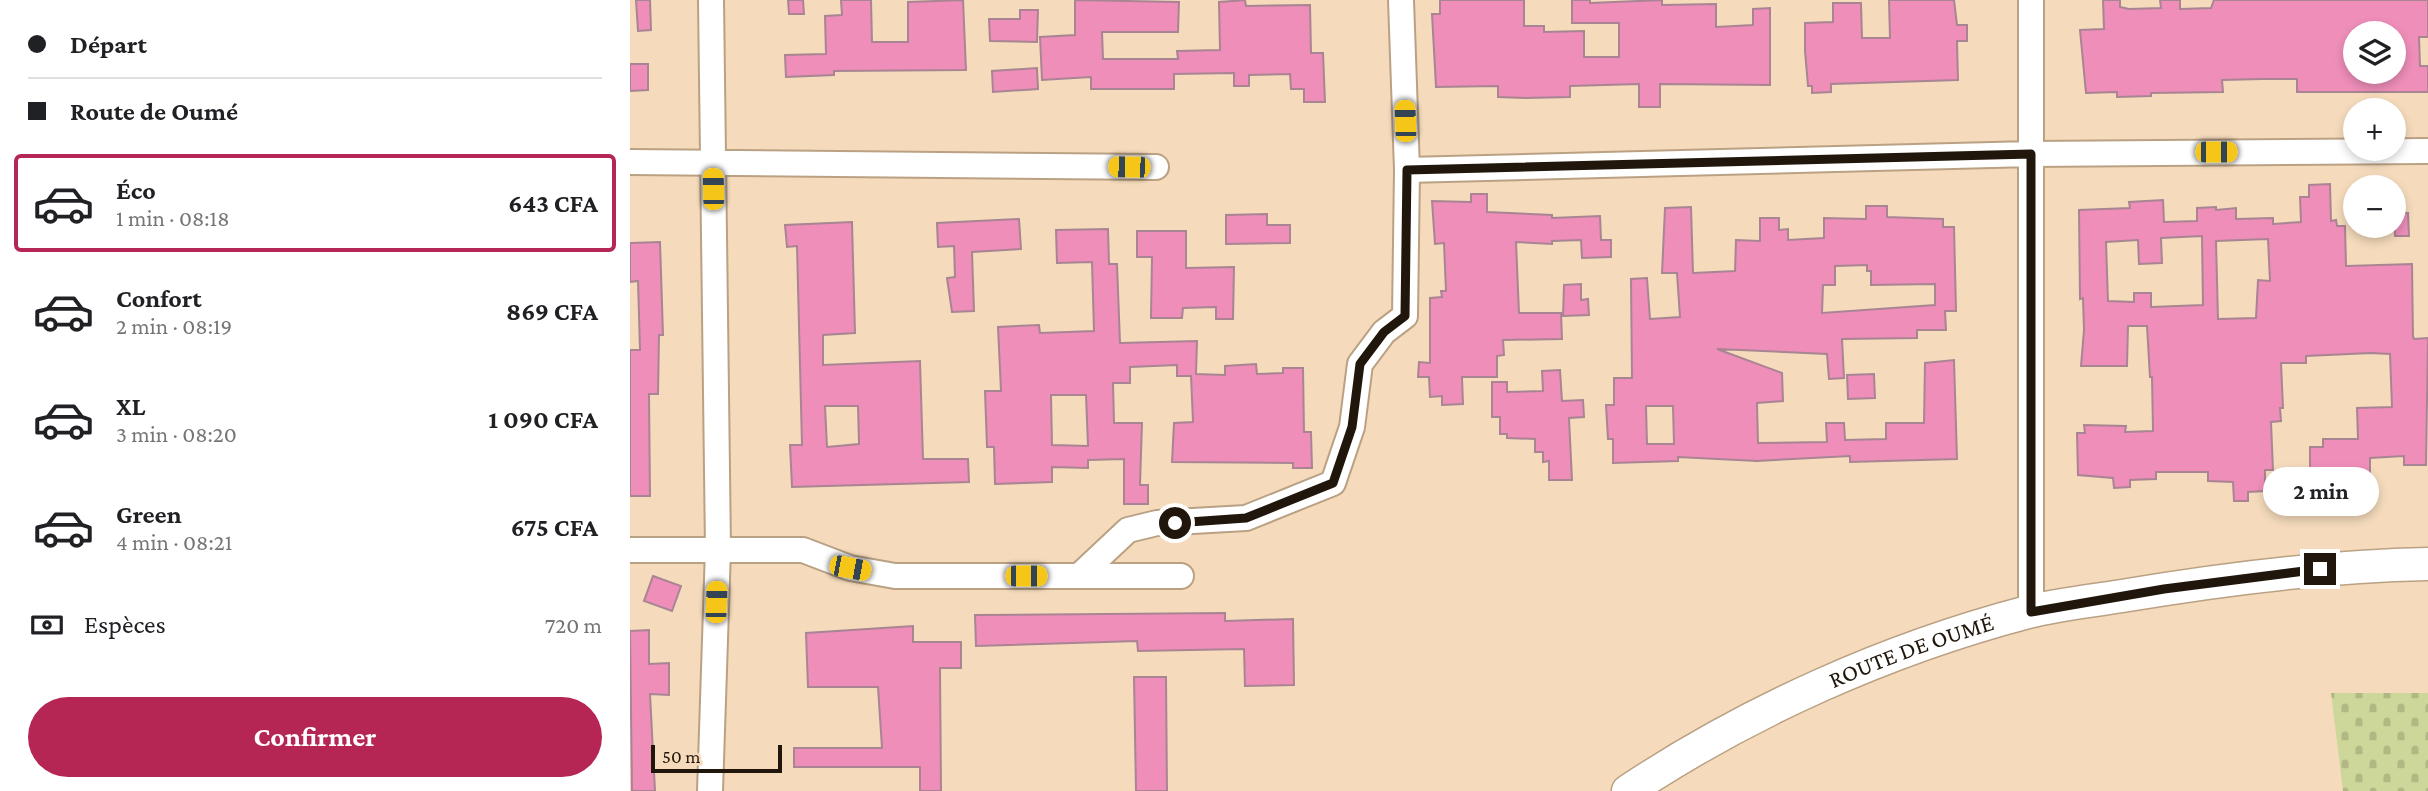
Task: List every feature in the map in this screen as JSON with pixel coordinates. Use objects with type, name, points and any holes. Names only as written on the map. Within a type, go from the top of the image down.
[{"type":"main road","name":"ROUTE DE OUMÉ","points":[[1628,791],[1671,762],[1825,682],[1953,634],[2031,612],[2164,589],[2346,566],[2428,564]]},
{"type":"street","points":[[710,791],[718,548],[711,0]]},
{"type":"street","points":[[1079,576],[1128,530],[1157,523],[1246,518],[1333,483],[1352,427],[1360,364],[1384,332],[1405,316],[1407,170],[1401,0]]},
{"type":"street","points":[[2031,0],[2031,612]]},
{"type":"street","points":[[1407,170],[2031,154],[2428,151]]},
{"type":"street","points":[[630,162],[1156,167]]},
{"type":"street","points":[[630,550],[803,550],[850,568],[895,576],[1181,576]]},
{"type":"green space","points":[[2331,693],[2428,693],[2428,791],[2343,791]]},
{"type":"building","points":[[636,0],[650,0],[651,30],[638,31]]},
{"type":"building","points":[[788,0],[803,0],[804,14],[789,14]]},
{"type":"building","points":[[841,0],[871,0],[872,42],[908,42],[908,2],[963,0],[966,70],[834,71],[834,75],[786,77],[785,55],[826,54],[825,16],[842,15]]},
{"type":"building","points":[[1075,0],[1179,2],[1178,32],[1102,32],[1103,59],[1178,59],[1177,51],[1220,50],[1219,2],[1245,0],[1246,6],[1310,5],[1311,53],[1323,53],[1325,102],[1304,102],[1304,89],[1291,89],[1290,74],[1249,75],[1249,86],[1234,86],[1234,73],[1174,74],[1174,89],[1091,89],[1091,77],[1042,80],[1040,37],[1075,35]]},
{"type":"building","points":[[1440,0],[1524,0],[1524,26],[1544,26],[1544,32],[1584,31],[1584,57],[1619,57],[1619,23],[1572,23],[1572,0],[1590,0],[1590,3],[1662,0],[1662,5],[1716,4],[1716,27],[1753,25],[1753,9],[1770,8],[1770,85],[1660,84],[1660,107],[1639,107],[1639,84],[1570,86],[1570,97],[1525,98],[1498,97],[1498,86],[1436,87],[1432,14],[1440,14]]},
{"type":"building","points":[[1889,0],[1954,0],[1957,25],[1967,25],[1967,41],[1957,41],[1958,80],[1831,84],[1831,92],[1812,93],[1812,86],[1808,86],[1805,23],[1833,22],[1833,3],[1861,3],[1862,38],[1890,38]]},
{"type":"building","points":[[2103,0],[2120,0],[2120,7],[2129,9],[2161,8],[2160,0],[2180,0],[2180,9],[2211,8],[2214,0],[2428,0],[2428,37],[2419,37],[2420,66],[2428,66],[2428,92],[2297,92],[2297,79],[2263,79],[2222,80],[2223,92],[2151,93],[2151,96],[2117,97],[2117,92],[2086,93],[2080,30],[2104,29]]},
{"type":"building","points":[[1020,10],[1038,10],[1037,42],[990,41],[989,19],[1020,19]]},
{"type":"building","points":[[630,64],[648,64],[648,90],[630,91]]},
{"type":"building","points":[[1037,68],[1038,89],[993,92],[992,71]]},
{"type":"building","points":[[2330,184],[2331,221],[2336,220],[2337,226],[2343,226],[2346,266],[2412,264],[2413,336],[2414,339],[2428,338],[2426,465],[2404,465],[2404,456],[2370,458],[2370,472],[2331,476],[2331,469],[2310,469],[2310,447],[2323,447],[2323,439],[2358,439],[2357,408],[2392,407],[2390,354],[2371,353],[2306,356],[2306,363],[2281,363],[2281,421],[2271,422],[2273,470],[2265,470],[2265,491],[2248,492],[2248,501],[2234,501],[2233,482],[2208,481],[2208,472],[2156,472],[2156,479],[2130,480],[2130,487],[2114,488],[2113,478],[2078,475],[2077,433],[2085,433],[2084,425],[2126,426],[2125,432],[2153,431],[2147,326],[2128,326],[2127,366],[2081,366],[2084,330],[2083,298],[2080,299],[2079,210],[2130,208],[2129,202],[2163,200],[2164,222],[2197,221],[2197,208],[2216,207],[2216,210],[2236,208],[2236,219],[2273,218],[2273,224],[2301,222],[2300,197],[2309,197],[2309,185]],"holes":[[[2202,236],[2203,305],[2151,307],[2151,293],[2134,293],[2134,302],[2108,301],[2106,242],[2138,240],[2139,264],[2162,263],[2161,238]],[[2268,239],[2270,281],[2258,280],[2256,318],[2218,319],[2216,241]]]},
{"type":"building","points":[[1471,194],[1487,194],[1487,212],[1552,215],[1552,218],[1600,216],[1601,240],[1611,240],[1611,257],[1582,258],[1581,240],[1552,241],[1552,244],[1516,242],[1519,313],[1561,313],[1562,339],[1503,340],[1504,355],[1497,356],[1497,377],[1462,377],[1463,404],[1442,405],[1442,396],[1430,397],[1429,377],[1418,377],[1419,362],[1430,363],[1430,298],[1442,297],[1441,291],[1446,291],[1444,243],[1435,244],[1432,201],[1471,202]]},
{"type":"building","points":[[1866,206],[1887,206],[1887,217],[1943,219],[1943,227],[1954,227],[1956,311],[1945,311],[1946,330],[1917,330],[1917,338],[1842,339],[1844,378],[1829,379],[1827,354],[1717,349],[1782,373],[1783,401],[1757,403],[1758,443],[1827,442],[1826,423],[1844,423],[1845,440],[1886,439],[1886,423],[1924,423],[1925,363],[1954,360],[1957,459],[1850,462],[1850,456],[1757,461],[1678,457],[1678,461],[1613,463],[1613,439],[1608,439],[1606,405],[1614,405],[1614,378],[1632,378],[1631,279],[1647,278],[1650,319],[1680,317],[1677,273],[1662,273],[1665,208],[1691,207],[1693,273],[1735,271],[1736,240],[1760,241],[1760,218],[1779,218],[1779,230],[1788,229],[1788,240],[1824,238],[1824,218],[1866,219]],"holes":[[[1867,265],[1867,271],[1871,271],[1871,285],[1935,284],[1935,305],[1822,313],[1823,285],[1835,285],[1835,266]],[[1646,406],[1673,406],[1674,444],[1647,444]]]},
{"type":"building","points":[[2406,213],[2408,213],[2409,236],[2406,236]]},
{"type":"building","points":[[1267,214],[1267,225],[1290,225],[1290,243],[1226,244],[1226,215]]},
{"type":"building","points":[[1019,219],[1021,249],[972,252],[974,311],[952,312],[947,278],[955,277],[954,246],[938,247],[937,223]]},
{"type":"building","points":[[852,222],[855,333],[823,335],[823,365],[920,361],[923,459],[968,459],[969,482],[792,487],[790,445],[802,445],[797,246],[787,247],[785,225]],"holes":[[[825,406],[858,406],[859,444],[827,447]]]},
{"type":"building","points":[[1108,229],[1109,264],[1117,264],[1120,343],[1197,341],[1196,374],[1225,375],[1225,366],[1256,364],[1257,374],[1283,373],[1283,368],[1303,368],[1304,432],[1311,432],[1312,468],[1293,468],[1293,463],[1172,462],[1174,423],[1193,422],[1191,376],[1177,376],[1177,365],[1130,367],[1130,383],[1113,383],[1114,423],[1142,423],[1140,485],[1148,485],[1148,504],[1124,504],[1124,459],[1088,460],[1088,468],[1052,467],[1052,482],[995,484],[994,447],[987,447],[985,391],[1001,391],[998,327],[1039,325],[1040,333],[1094,331],[1092,262],[1057,263],[1056,230]],"holes":[[[1051,395],[1086,395],[1088,446],[1052,445]]]},
{"type":"building","points":[[1137,231],[1186,231],[1186,268],[1234,267],[1233,319],[1216,319],[1216,307],[1183,308],[1182,318],[1151,318],[1152,257],[1137,257]]},
{"type":"building","points":[[660,242],[663,335],[659,335],[658,394],[649,394],[650,496],[630,496],[630,350],[640,350],[638,281],[630,282],[630,243]]},
{"type":"building","points":[[1581,284],[1581,300],[1588,299],[1589,315],[1563,316],[1564,285]]},
{"type":"building","points":[[1560,370],[1562,401],[1583,400],[1584,417],[1569,418],[1572,480],[1549,480],[1549,461],[1543,462],[1543,452],[1535,452],[1535,439],[1507,438],[1507,434],[1500,434],[1500,417],[1492,417],[1492,382],[1507,382],[1507,392],[1543,391],[1542,371]]},
{"type":"building","points":[[1874,374],[1875,398],[1848,399],[1847,375]]},
{"type":"building","points":[[653,576],[681,586],[672,611],[644,601]]},
{"type":"building","points":[[1225,613],[1225,621],[1293,619],[1294,685],[1245,686],[1244,649],[1138,651],[1137,641],[976,646],[975,615]]},
{"type":"building","points":[[913,626],[913,642],[961,642],[961,668],[940,668],[941,791],[920,791],[920,767],[794,767],[794,748],[882,748],[878,687],[808,687],[806,633]]},
{"type":"building","points":[[649,630],[649,664],[669,663],[669,695],[650,694],[655,791],[632,791],[630,631]]},
{"type":"building","points":[[1134,677],[1166,677],[1167,791],[1136,791]]},
{"type":"route","points":[[1175,523],[1246,518],[1333,483],[1352,427],[1360,364],[1384,332],[1405,316],[1407,170],[2031,154],[2031,612],[2164,589],[2320,569]]}]
